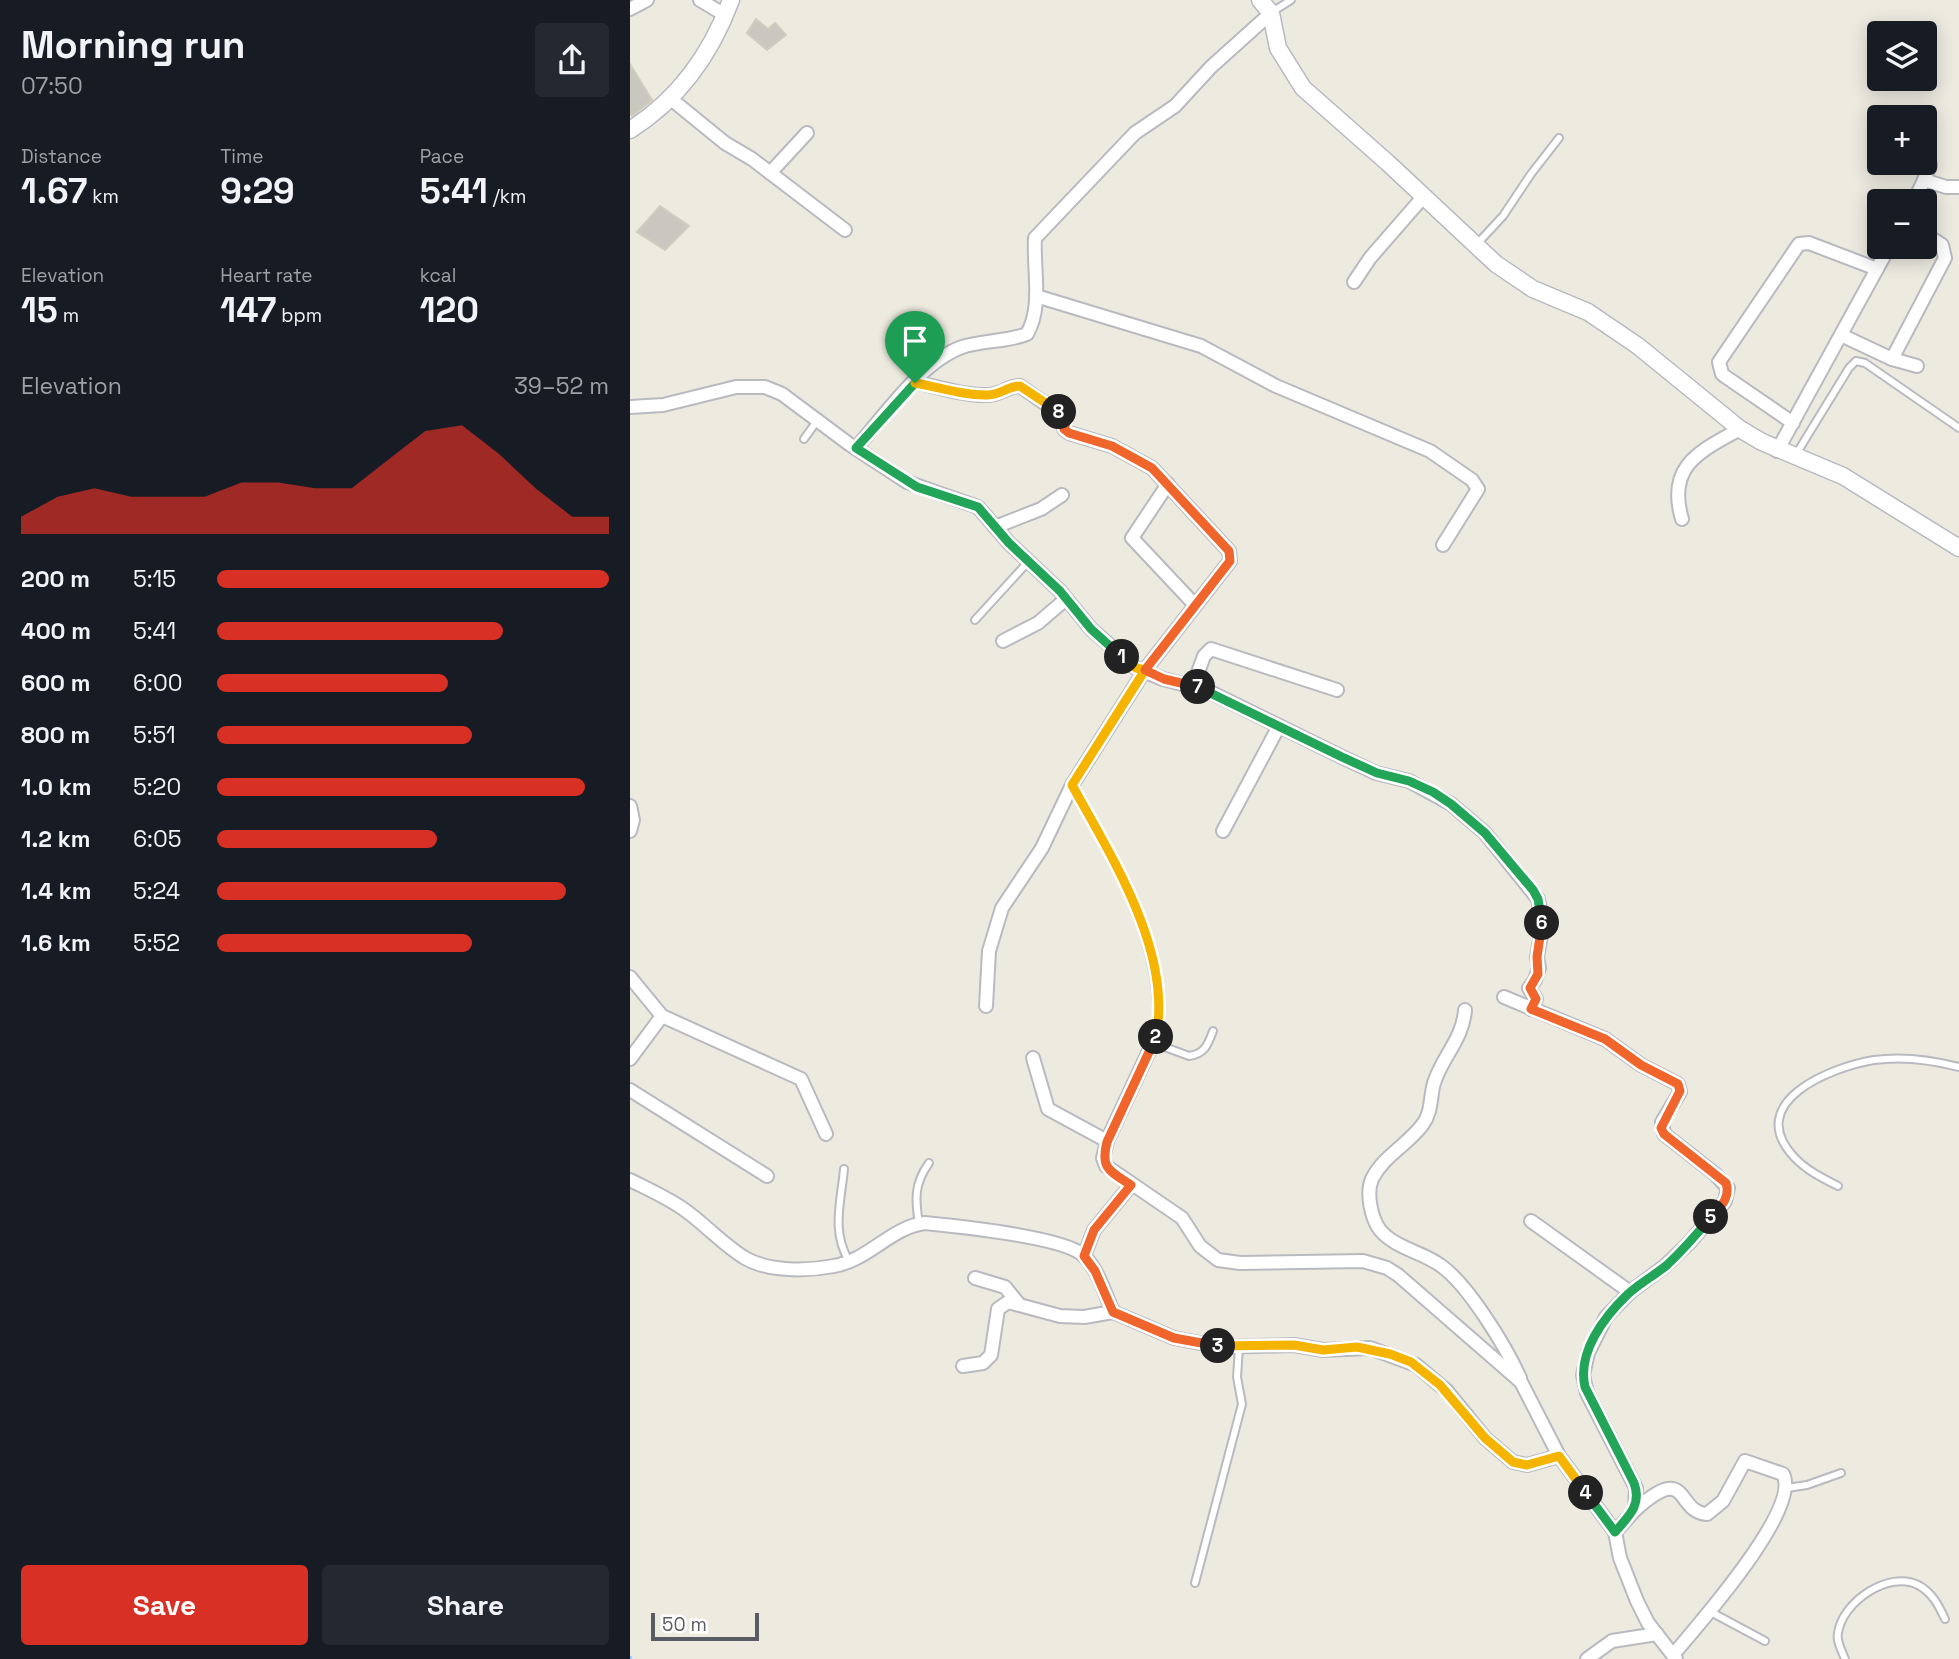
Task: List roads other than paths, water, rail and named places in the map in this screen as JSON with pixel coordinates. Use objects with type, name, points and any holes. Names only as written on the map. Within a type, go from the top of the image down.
[{"type":"street","points":[[630,9],[647,0]]},
{"type":"street","points":[[630,130],[671,99],[703,59],[728,8],[700,0]]},
{"type":"street","points":[[1260,0],[1271,13],[1278,48],[1303,88],[1496,264],[1533,289],[1588,312],[1638,346],[1740,429],[1777,451],[1843,476],[1959,548]]},
{"type":"street","points":[[856,448],[940,356],[966,346],[998,343],[1027,334],[1033,323],[1037,296],[1035,238],[1135,133],[1175,106],[1211,67],[1271,13]]},
{"type":"street","points":[[671,99],[725,143],[770,173],[845,230]]},
{"type":"street","points":[[770,173],[807,133]]},
{"type":"street","points":[[1920,189],[1926,175]]},
{"type":"street","points":[[1924,180],[1932,184],[1959,187]]},
{"type":"street","points":[[1354,282],[1370,258],[1424,196]]},
{"type":"street","points":[[1892,359],[1945,258],[1942,245],[1937,242]]},
{"type":"street","points":[[1793,423],[1722,374],[1719,362],[1799,244],[1809,243],[1877,269]]},
{"type":"street","points":[[1777,451],[1882,259]]},
{"type":"street","points":[[1037,296],[1201,346],[1276,386],[1430,451],[1472,480],[1478,489],[1443,545]]},
{"type":"street","points":[[1841,335],[1892,359],[1917,366]]},
{"type":"street","points":[[915,383],[984,396],[1020,386],[1063,416],[1064,429],[1069,433],[1112,446],[1152,468],[1229,551],[1230,561],[1145,670],[1072,785],[1052,831],[1007,897],[996,919],[989,951],[986,1006]]},
{"type":"street","points":[[630,407],[663,405],[725,388],[765,387],[796,402],[856,448],[917,487],[971,503],[985,513],[1108,645],[1136,668],[1206,690],[1377,773],[1424,788],[1451,804],[1485,833],[1538,899],[1542,924],[1537,957],[1538,974],[1530,988],[1536,999],[1531,1009]]},
{"type":"street","points":[[1682,519],[1678,506],[1679,484],[1686,466],[1700,452],[1740,429]]},
{"type":"street","points":[[1168,484],[1132,538],[1194,604]]},
{"type":"street","points":[[996,527],[1041,509],[1062,495]]},
{"type":"street","points":[[1003,641],[1038,623],[1066,599]]},
{"type":"street","points":[[1193,686],[1204,656],[1211,649],[1336,690]]},
{"type":"street","points":[[1223,831],[1279,726]]},
{"type":"street","points":[[630,806],[633,820],[630,831]]},
{"type":"street","points":[[630,977],[662,1016],[802,1079],[826,1134]]},
{"type":"street","points":[[1504,998],[1605,1039],[1641,1065],[1678,1084],[1680,1091],[1662,1122],[1664,1134],[1715,1174],[1728,1188],[1725,1200],[1689,1243],[1665,1266],[1629,1292],[1606,1317],[1595,1334],[1583,1375],[1588,1397],[1634,1483],[1637,1493],[1635,1510]]},
{"type":"street","points":[[1465,1010],[1461,1031],[1434,1082],[1430,1108],[1424,1123],[1390,1154],[1374,1175],[1369,1196],[1377,1225],[1397,1243],[1442,1266],[1466,1291],[1507,1351],[1559,1456],[1615,1532],[1620,1559],[1637,1601],[1674,1657],[1729,1588],[1752,1554],[1784,1500],[1787,1488],[1783,1474],[1745,1461],[1723,1502],[1707,1514],[1697,1511],[1678,1491],[1671,1489],[1656,1492],[1615,1532]]},
{"type":"street","points":[[630,1059],[662,1016]]},
{"type":"street","points":[[1156,1039],[1107,1142],[1103,1158],[1106,1166],[1182,1218],[1200,1246],[1218,1260],[1240,1263],[1363,1261],[1387,1268],[1521,1381]]},
{"type":"street","points":[[1033,1058],[1048,1109],[1107,1142]]},
{"type":"street","points":[[630,1090],[767,1176]]},
{"type":"street","points":[[630,1180],[682,1207],[748,1260],[763,1265],[797,1268],[835,1266],[849,1262],[893,1235],[919,1224],[963,1227],[1057,1243],[1084,1256],[1095,1271],[1113,1312]]},
{"type":"street","points":[[1084,1256],[1094,1230],[1131,1185]]},
{"type":"street","points":[[1531,1221],[1629,1292]]},
{"type":"street","points":[[975,1278],[1005,1287],[1018,1303]]},
{"type":"street","points":[[963,1366],[975,1366],[988,1360],[993,1347],[998,1309],[1008,1302],[1060,1316],[1084,1317],[1113,1312],[1174,1338],[1196,1343],[1239,1347],[1294,1345],[1323,1350],[1357,1347],[1411,1362],[1440,1385],[1485,1438],[1513,1462],[1527,1465],[1559,1456]]},
{"type":"street","points":[[1587,1659],[1612,1641],[1657,1634]]},
{"type":"lane","points":[[1271,13],[1291,0]]},
{"type":"lane","points":[[1475,245],[1503,216],[1559,138]]},
{"type":"lane","points":[[1795,456],[1849,368],[1856,361],[1866,363],[1959,428]]},
{"type":"lane","points":[[804,439],[818,419]]},
{"type":"lane","points":[[975,620],[1030,561]]},
{"type":"lane","points":[[1072,785],[1126,888],[1147,938],[1157,982],[1156,1039],[1189,1056],[1206,1047],[1213,1031]]},
{"type":"lane","points":[[1838,1186],[1803,1166],[1791,1154],[1778,1122],[1779,1113],[1786,1102],[1805,1085],[1856,1064],[1875,1060],[1908,1059],[1959,1067]]},
{"type":"lane","points":[[919,1224],[917,1185],[929,1163]]},
{"type":"lane","points":[[844,1169],[837,1224],[841,1247],[849,1262]]},
{"type":"lane","points":[[1195,1583],[1242,1404],[1237,1377],[1239,1347]]},
{"type":"lane","points":[[1787,1488],[1807,1486],[1840,1473]]},
{"type":"lane","points":[[1846,1659],[1838,1639],[1842,1623],[1856,1602],[1882,1586],[1898,1582],[1916,1584],[1934,1599],[1945,1619]]},
{"type":"lane","points":[[1709,1611],[1765,1641]]}]
